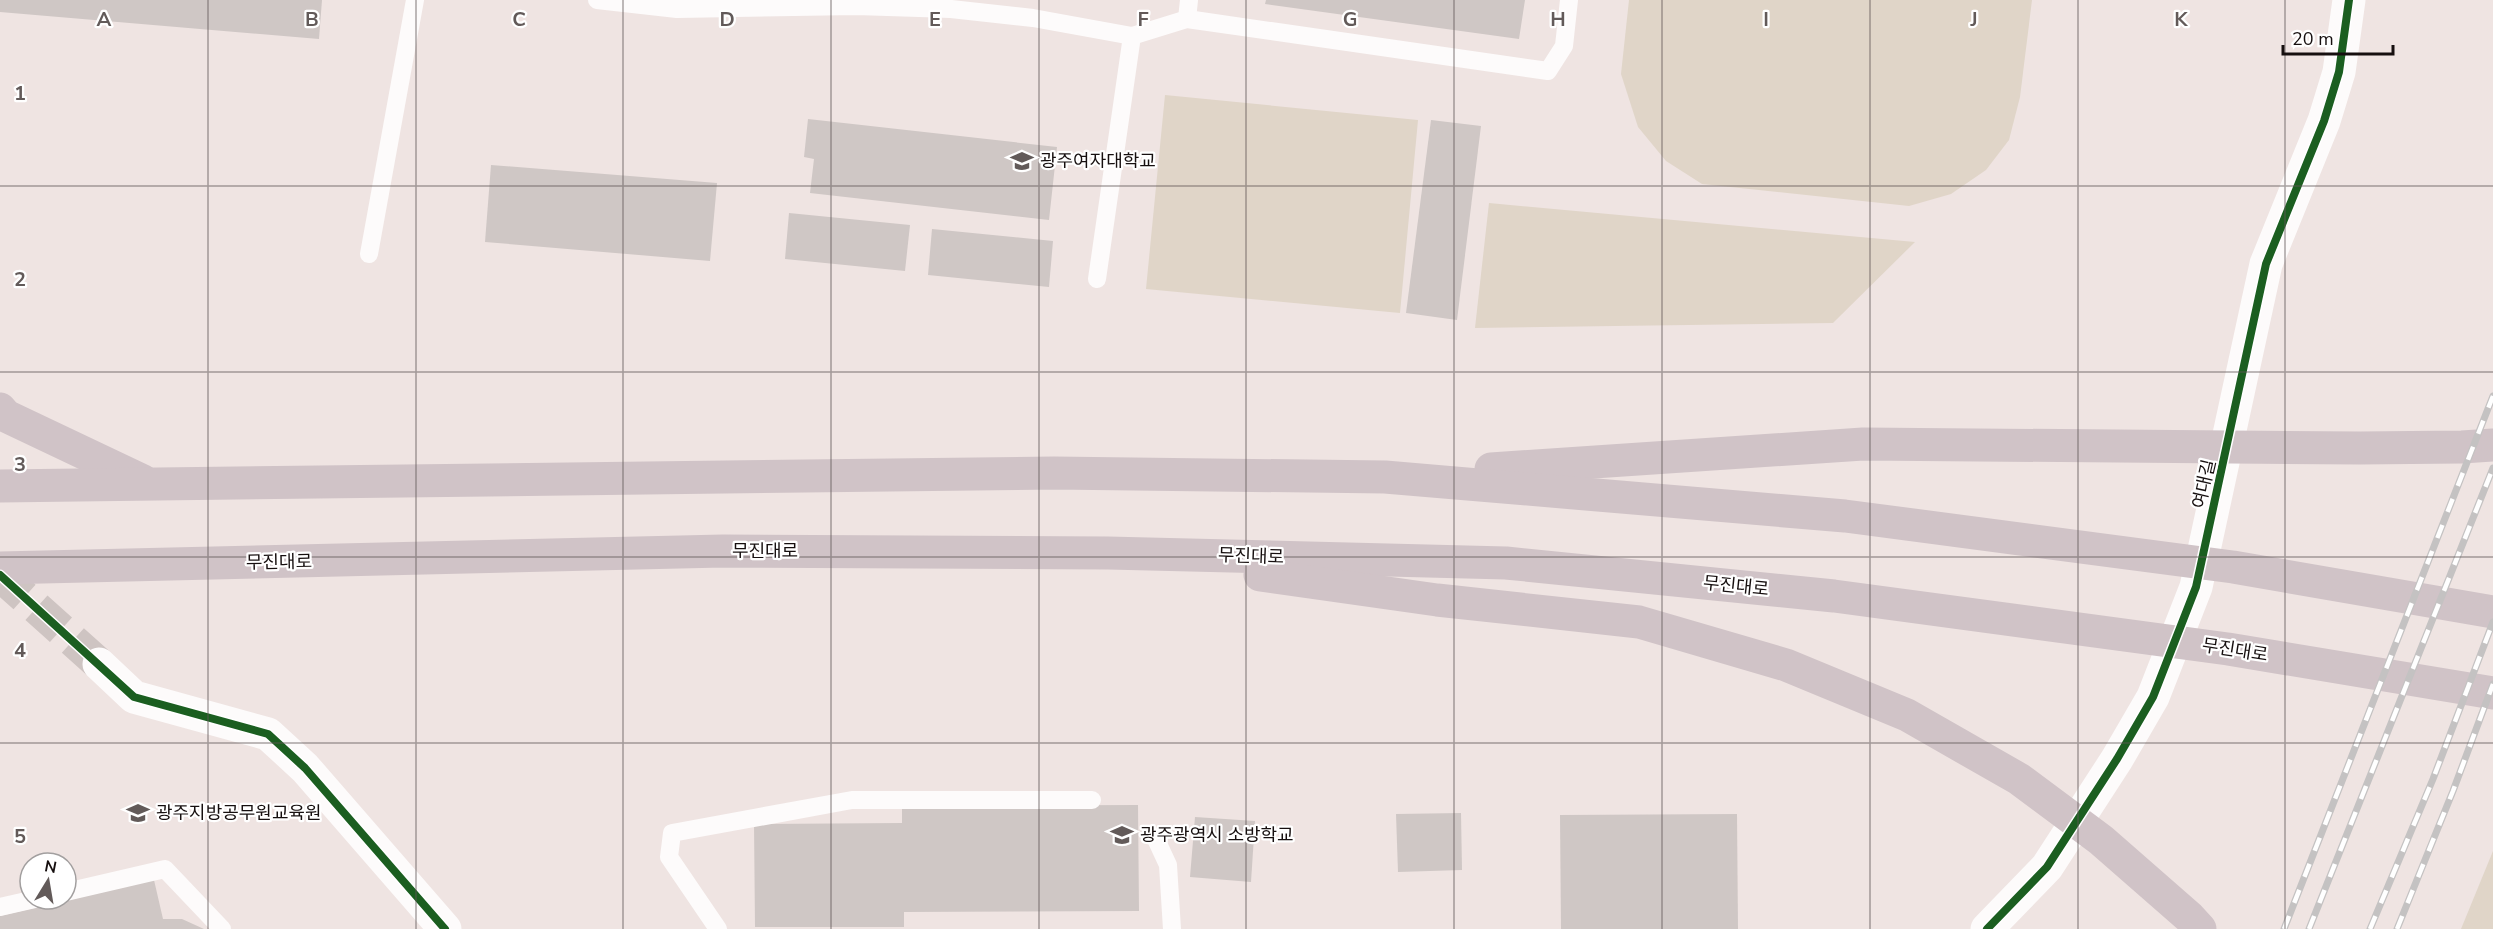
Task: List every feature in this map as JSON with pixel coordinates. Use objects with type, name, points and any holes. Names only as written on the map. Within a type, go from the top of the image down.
[{"type":"highway","points":[[0,409],[6,416],[150,485]]},
{"type":"highway","points":[[1385,477],[1863,444],[2360,448],[2493,445]]},
{"type":"highway","points":[[0,486],[1054,473],[1385,477],[1845,516],[2233,567],[2493,612]]},
{"type":"highway","name":"무진대로","points":[[0,568],[723,551],[1108,553],[1506,564],[1834,596],[2228,649],[2493,693]]},
{"type":"highway","points":[[1108,553],[1437,600],[1639,622],[1786,665],[1907,715],[2019,779],[2101,840],[2200,929]]},
{"type":"street","name":"여대길","points":[[1987,929],[2047,867],[2117,759],[2153,697],[2196,587],[2266,264],[2325,121],[2339,72],[2349,0]]},
{"type":"street","points":[[99,664],[134,697],[268,734],[305,768],[445,929]]},
{"type":"lane","points":[[369,254],[415,0]]},
{"type":"lane","points":[[597,0],[677,9],[856,6],[951,9],[1033,18],[1132,36],[1186,19],[1548,71],[1564,46],[1569,0]]},
{"type":"lane","points":[[1186,19],[1189,0]]},
{"type":"lane","points":[[1097,279],[1132,36]]},
{"type":"lane","points":[[718,929],[669,857],[672,833],[852,800],[1092,800]]},
{"type":"lane","points":[[1155,837],[1168,865],[1172,929]]},
{"type":"lane","points":[[78,889],[165,869],[222,929]]},
{"type":"lane","points":[[0,907],[18,903]]},
{"type":"shaded area","points":[[1629,0],[2032,0],[2020,97],[2009,140],[1986,170],[1951,194],[1909,206],[1702,184],[1666,161],[1638,127],[1621,74]]},
{"type":"shaded area","points":[[1165,95],[1418,120],[1400,313],[1146,289]]},
{"type":"shaded area","points":[[1489,203],[1915,242],[1833,323],[1475,328]]},
{"type":"shaded area","points":[[2493,851],[2493,929],[2461,929]]},
{"type":"building","points":[[0,0],[322,0],[319,39],[0,12]]},
{"type":"building","points":[[1266,0],[1525,0],[1519,39],[1265,4]]},
{"type":"building","points":[[808,119],[1057,147],[1049,220],[810,193],[814,159],[804,157]]},
{"type":"building","points":[[1431,120],[1481,126],[1457,320],[1406,313]]},
{"type":"building","points":[[491,165],[717,183],[710,261],[485,242]]},
{"type":"building","points":[[789,213],[910,225],[905,271],[785,259]]},
{"type":"building","points":[[932,229],[1053,241],[1049,287],[928,275]]},
{"type":"building","points":[[1138,805],[1139,911],[904,912],[904,927],[755,927],[754,824],[902,823],[902,806]]},
{"type":"building","points":[[1461,813],[1462,870],[1398,872],[1396,814]]},
{"type":"building","points":[[1737,814],[1738,929],[1561,929],[1560,815]]},
{"type":"building","points":[[1195,817],[1255,821],[1251,882],[1190,877]]},
{"type":"building","points":[[154,880],[163,919],[182,919],[204,929],[0,929],[0,916],[21,911],[78,911],[78,898]]},
{"type":"tunnel","points":[[0,575],[99,664]]},
{"type":"railway","points":[[2284,929],[2493,396]]},
{"type":"railway","points":[[2309,929],[2493,468]]},
{"type":"railway","points":[[2370,929],[2433,779],[2493,622]]},
{"type":"railway","points":[[2397,929],[2493,684]]},
{"type":"cycle path","points":[[1987,929],[2047,867],[2117,759],[2153,697],[2196,587],[2266,264],[2324,121],[2339,72],[2349,0]]},
{"type":"cycle path","points":[[0,575],[134,697],[268,734],[305,768],[445,929]]},
{"type":"place","name":"광주여자대학교","points":[[1022,161]]},
{"type":"place","name":"광주지방공무원교육원","points":[[138,813]]},
{"type":"place","name":"광주광역시 소방학교","points":[[1122,835]]}]
